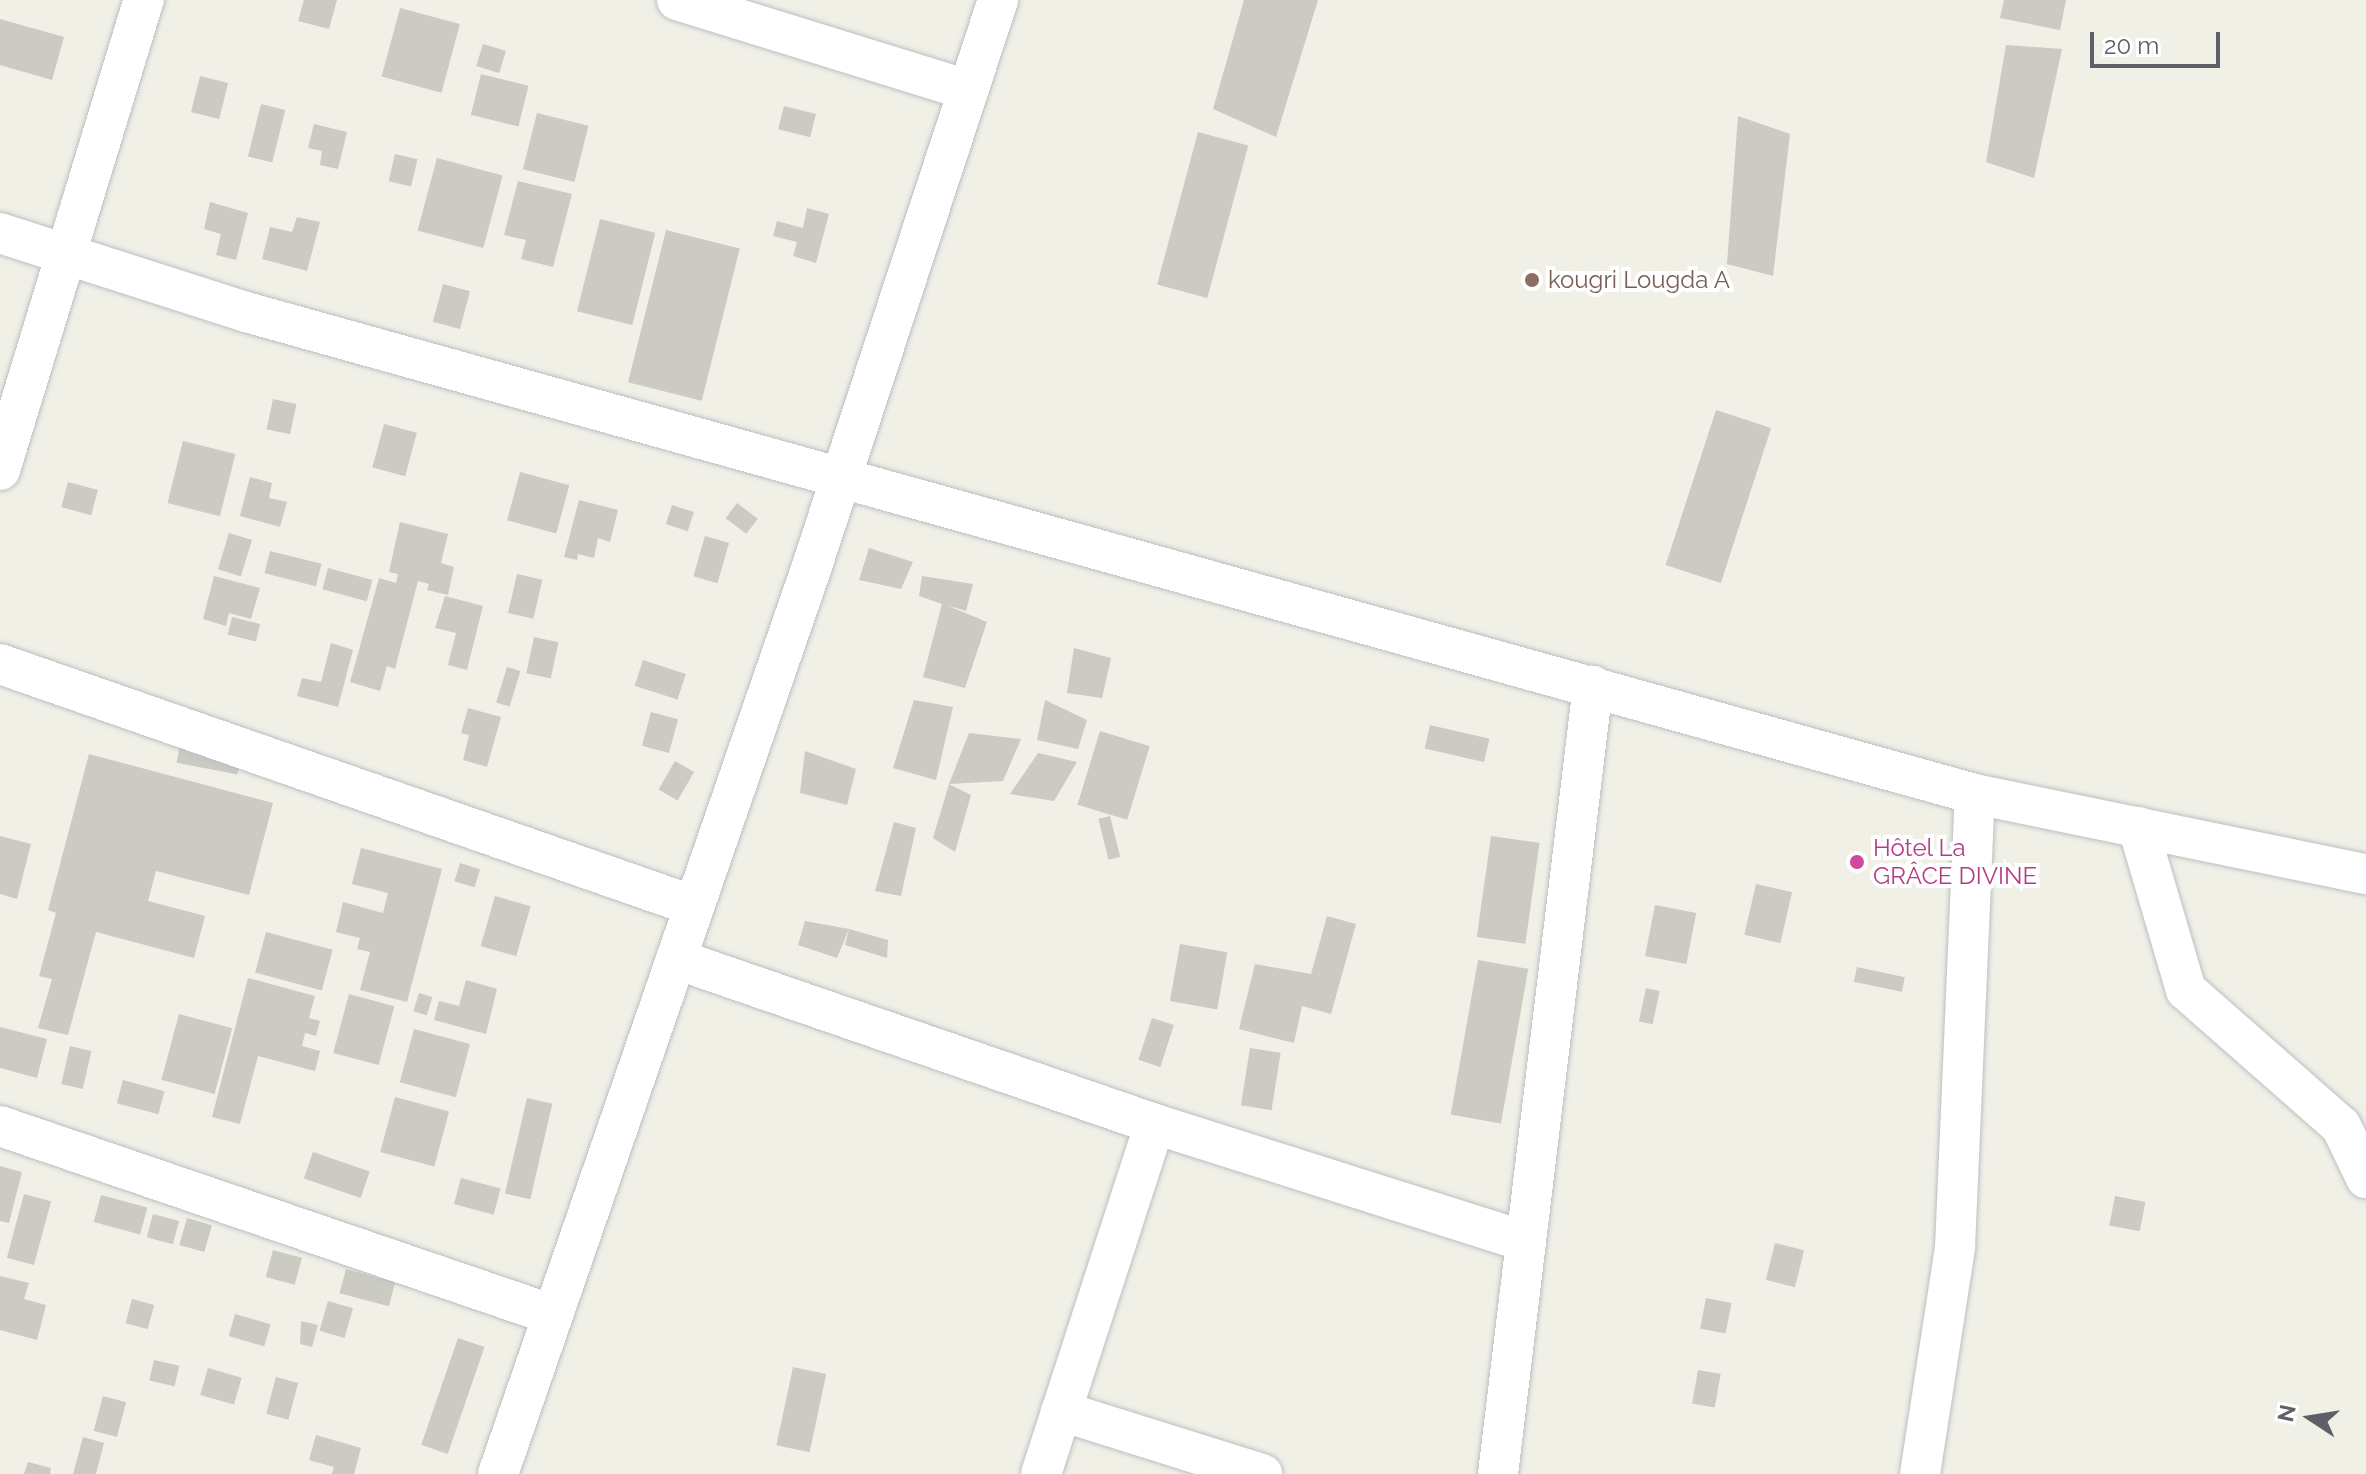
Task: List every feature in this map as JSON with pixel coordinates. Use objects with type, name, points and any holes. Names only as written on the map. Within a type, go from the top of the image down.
[{"type":"street","points":[[0,470],[144,0]]},
{"type":"street","points":[[677,0],[968,90]]},
{"type":"street","points":[[498,1474],[841,476],[998,0]]},
{"type":"street","points":[[0,233],[246,312],[1975,794],[2366,874]]},
{"type":"street","points":[[0,664],[694,906]]},
{"type":"street","points":[[1498,1474],[1593,686]]},
{"type":"street","points":[[1920,1474],[1955,1248],[1975,794]]},
{"type":"street","points":[[2138,827],[2186,990],[2341,1126],[2366,1178]]},
{"type":"street","points":[[676,959],[1155,1124],[1526,1242]]},
{"type":"street","points":[[1041,1474],[1155,1124]]},
{"type":"street","points":[[0,1126],[553,1315]]},
{"type":"street","points":[[1061,1411],[1262,1474]]},
{"type":"building","points":[[304,0],[337,0],[329,29],[298,21]]},
{"type":"building","points":[[1244,0],[1318,0],[1276,137],[1213,109]]},
{"type":"building","points":[[2004,0],[2066,0],[2060,30],[2000,18]]},
{"type":"building","points":[[400,8],[460,24],[442,93],[382,77]]},
{"type":"building","points":[[0,19],[64,37],[52,80],[0,65]]},
{"type":"building","points":[[483,44],[506,51],[499,73],[476,66]]},
{"type":"building","points":[[2006,45],[2062,49],[2034,178],[1986,162]]},
{"type":"building","points":[[481,74],[529,86],[518,127],[471,115]]},
{"type":"building","points":[[200,76],[228,83],[219,119],[191,112]]},
{"type":"building","points":[[261,104],[285,110],[272,162],[248,156]]},
{"type":"building","points":[[784,106],[816,114],[810,137],[778,129]]},
{"type":"building","points":[[537,113],[588,126],[574,182],[523,169]]},
{"type":"building","points":[[1738,116],[1790,134],[1773,276],[1727,264]]},
{"type":"building","points":[[314,124],[347,132],[338,169],[320,165],[322,151],[308,148]]},
{"type":"building","points":[[1198,132],[1248,145],[1207,298],[1157,285]]},
{"type":"building","points":[[395,154],[417,159],[411,186],[389,181]]},
{"type":"building","points":[[437,158],[503,176],[483,248],[418,230]]},
{"type":"building","points":[[518,181],[572,194],[553,267],[521,259],[526,240],[504,235]]},
{"type":"building","points":[[210,202],[248,213],[236,260],[216,255],[221,234],[204,229]]},
{"type":"building","points":[[807,208],[829,214],[816,263],[793,256],[797,242],[773,236],[777,221],[803,228]]},
{"type":"building","points":[[297,217],[320,222],[307,271],[262,259],[270,227],[292,232]]},
{"type":"building","points":[[600,219],[655,233],[632,325],[577,311]]},
{"type":"building","points":[[666,230],[740,248],[702,401],[628,382]]},
{"type":"building","points":[[443,284],[470,291],[460,329],[433,322]]},
{"type":"building","points":[[273,399],[296,404],[290,434],[267,429]]},
{"type":"building","points":[[1716,410],[1771,428],[1721,583],[1666,565]]},
{"type":"building","points":[[384,424],[417,433],[405,476],[372,467]]},
{"type":"building","points":[[183,441],[235,454],[220,516],[168,503]]},
{"type":"building","points":[[520,472],[569,485],[556,533],[507,520]]},
{"type":"building","points":[[250,477],[272,483],[269,498],[287,502],[280,527],[240,516]]},
{"type":"building","points":[[68,482],[98,490],[91,515],[61,507]]},
{"type":"building","points":[[579,500],[618,510],[610,542],[598,538],[594,558],[578,554],[577,560],[564,557]]},
{"type":"building","points":[[737,503],[758,519],[746,534],[726,518]]},
{"type":"building","points":[[672,505],[694,512],[688,531],[666,524]]},
{"type":"building","points":[[400,522],[448,534],[441,563],[454,567],[448,595],[427,590],[429,584],[418,581],[395,669],[387,666],[380,691],[350,682],[379,578],[396,583],[398,574],[389,572]]},
{"type":"building","points":[[229,533],[252,540],[241,576],[218,569]]},
{"type":"building","points":[[705,536],[729,543],[717,583],[693,576]]},
{"type":"building","points":[[869,548],[913,562],[901,589],[859,580]]},
{"type":"building","points":[[270,551],[321,564],[316,586],[264,573]]},
{"type":"building","points":[[328,568],[372,580],[367,601],[322,589]]},
{"type":"building","points":[[517,574],[542,580],[533,619],[508,613]]},
{"type":"building","points":[[214,576],[260,588],[251,619],[229,613],[226,626],[203,619]]},
{"type":"building","points":[[922,576],[973,584],[966,611],[946,605],[987,622],[965,688],[923,677],[942,604],[919,596]]},
{"type":"building","points":[[445,596],[483,606],[467,670],[448,665],[456,633],[435,628]]},
{"type":"building","points":[[232,617],[260,624],[256,641],[228,634]]},
{"type":"building","points":[[534,637],[558,642],[551,678],[526,673]]},
{"type":"building","points":[[331,643],[353,650],[338,707],[297,696],[302,678],[321,682]]},
{"type":"building","points":[[1074,648],[1111,658],[1102,698],[1067,693]]},
{"type":"building","points":[[643,660],[686,674],[677,700],[635,686]]},
{"type":"building","points":[[507,667],[520,671],[510,706],[496,702]]},
{"type":"building","points":[[914,700],[953,707],[936,780],[893,768]]},
{"type":"building","points":[[1045,700],[1087,720],[1078,749],[1037,740]]},
{"type":"building","points":[[468,708],[501,717],[487,767],[463,760],[469,735],[461,733]]},
{"type":"building","points":[[651,712],[678,719],[669,753],[642,746]]},
{"type":"building","points":[[1430,725],[1489,739],[1484,762],[1425,748]]},
{"type":"building","points":[[1100,731],[1150,746],[1127,820],[1077,805]]},
{"type":"building","points":[[969,733],[1021,739],[1003,781],[949,784]]},
{"type":"building","points":[[180,745],[241,757],[237,774],[177,763]]},
{"type":"building","points":[[805,751],[856,769],[847,805],[800,793]]},
{"type":"building","points":[[1038,753],[1077,762],[1054,801],[1010,794]]},
{"type":"building","points":[[89,754],[273,803],[249,895],[156,871],[148,901],[205,916],[194,958],[96,932],[68,1035],[38,1028],[52,979],[39,976],[56,913],[48,910]]},
{"type":"building","points":[[675,761],[694,772],[678,801],[658,790]]},
{"type":"building","points":[[949,784],[971,795],[955,852],[933,838]]},
{"type":"building","points":[[1110,816],[1120,857],[1109,860],[1098,819]]},
{"type":"building","points":[[894,822],[916,828],[901,896],[875,891]]},
{"type":"building","points":[[0,836],[31,844],[17,899],[0,894]]},
{"type":"building","points":[[1491,836],[1540,843],[1525,944],[1477,937]]},
{"type":"building","points":[[361,848],[442,869],[407,1002],[360,990],[370,952],[357,949],[360,938],[336,932],[343,902],[383,913],[388,893],[352,884]]},
{"type":"building","points":[[460,863],[480,869],[475,887],[454,881]]},
{"type":"building","points":[[1756,884],[1792,892],[1780,943],[1744,935]]},
{"type":"building","points":[[495,896],[531,906],[516,956],[481,946]]},
{"type":"building","points":[[1655,905],[1696,913],[1686,964],[1645,956]]},
{"type":"building","points":[[1327,916],[1356,924],[1331,1014],[1302,1006],[1294,1043],[1239,1029],[1255,964],[1311,974]]},
{"type":"building","points":[[805,921],[849,929],[837,958],[798,945]]},
{"type":"building","points":[[849,929],[888,940],[887,958],[845,945]]},
{"type":"building","points":[[266,932],[333,950],[322,990],[255,973]]},
{"type":"building","points":[[1180,944],[1227,952],[1217,1009],[1170,1001]]},
{"type":"building","points":[[1478,960],[1528,969],[1501,1123],[1451,1115]]},
{"type":"building","points":[[1857,967],[1905,977],[1902,992],[1854,982]]},
{"type":"building","points":[[248,978],[315,996],[309,1018],[320,1021],[316,1036],[305,1033],[302,1046],[320,1051],[315,1071],[258,1056],[240,1124],[212,1117]]},
{"type":"building","points":[[466,980],[497,989],[486,1034],[434,1020],[439,1001],[459,1006]]},
{"type":"building","points":[[1646,988],[1660,991],[1653,1024],[1639,1021]]},
{"type":"building","points":[[419,993],[432,997],[427,1015],[413,1011]]},
{"type":"building","points":[[349,994],[394,1006],[379,1065],[333,1053]]},
{"type":"building","points":[[179,1014],[232,1028],[215,1094],[161,1080]]},
{"type":"building","points":[[1152,1018],[1174,1025],[1160,1067],[1138,1060]]},
{"type":"building","points":[[0,1027],[47,1039],[37,1078],[0,1068]]},
{"type":"building","points":[[414,1029],[470,1044],[456,1097],[400,1082]]},
{"type":"building","points":[[70,1046],[91,1051],[83,1089],[61,1084]]},
{"type":"building","points":[[1250,1048],[1281,1053],[1272,1110],[1241,1105]]},
{"type":"building","points":[[123,1080],[165,1091],[158,1114],[117,1103]]},
{"type":"building","points":[[395,1097],[449,1111],[434,1167],[380,1152]]},
{"type":"building","points":[[527,1098],[552,1104],[530,1199],[505,1193]]},
{"type":"building","points":[[313,1152],[370,1172],[361,1198],[304,1178]]},
{"type":"building","points":[[0,1166],[22,1172],[9,1223],[0,1221]]},
{"type":"building","points":[[461,1178],[501,1189],[494,1215],[454,1204]]},
{"type":"building","points":[[24,1194],[51,1201],[34,1265],[7,1258]]},
{"type":"building","points":[[101,1195],[147,1207],[140,1234],[94,1222]]},
{"type":"building","points":[[2115,1196],[2145,1202],[2140,1231],[2109,1225]]},
{"type":"building","points":[[153,1214],[179,1221],[173,1244],[147,1237]]},
{"type":"building","points":[[187,1218],[212,1225],[204,1252],[179,1245]]},
{"type":"building","points":[[1775,1243],[1804,1250],[1795,1287],[1766,1280]]},
{"type":"building","points":[[273,1250],[302,1258],[295,1285],[266,1277]]},
{"type":"building","points":[[346,1269],[395,1282],[389,1306],[340,1293]]},
{"type":"building","points":[[0,1276],[29,1283],[24,1299],[46,1305],[37,1340],[0,1330]]},
{"type":"building","points":[[1706,1298],[1732,1303],[1726,1333],[1700,1328]]},
{"type":"building","points":[[132,1299],[154,1305],[148,1329],[126,1323]]},
{"type":"building","points":[[328,1301],[353,1308],[344,1338],[319,1331]]},
{"type":"building","points":[[235,1314],[271,1324],[264,1346],[229,1336]]},
{"type":"building","points":[[301,1321],[318,1325],[312,1347],[300,1344]]},
{"type":"building","points":[[458,1338],[484,1347],[448,1454],[421,1445]]},
{"type":"building","points":[[154,1360],[179,1366],[175,1386],[149,1380]]},
{"type":"building","points":[[793,1367],[826,1374],[810,1452],[776,1445]]},
{"type":"building","points":[[208,1368],[242,1378],[234,1405],[200,1395]]},
{"type":"building","points":[[1698,1370],[1721,1374],[1715,1407],[1692,1403]]},
{"type":"building","points":[[276,1377],[298,1383],[288,1420],[266,1414]]},
{"type":"building","points":[[103,1396],[126,1402],[117,1437],[94,1431]]},
{"type":"building","points":[[316,1435],[361,1448],[354,1474],[332,1474],[334,1467],[309,1460]]},
{"type":"building","points":[[83,1437],[104,1443],[96,1474],[73,1474]]},
{"type":"building","points":[[28,1462],[51,1468],[50,1474],[24,1474]]},
{"type":"place","name":"kougri Lougda A","points":[[1532,280]]},
{"type":"place","name":"Hôtel La GRÂCE DIVINE","points":[[1857,862]]}]
